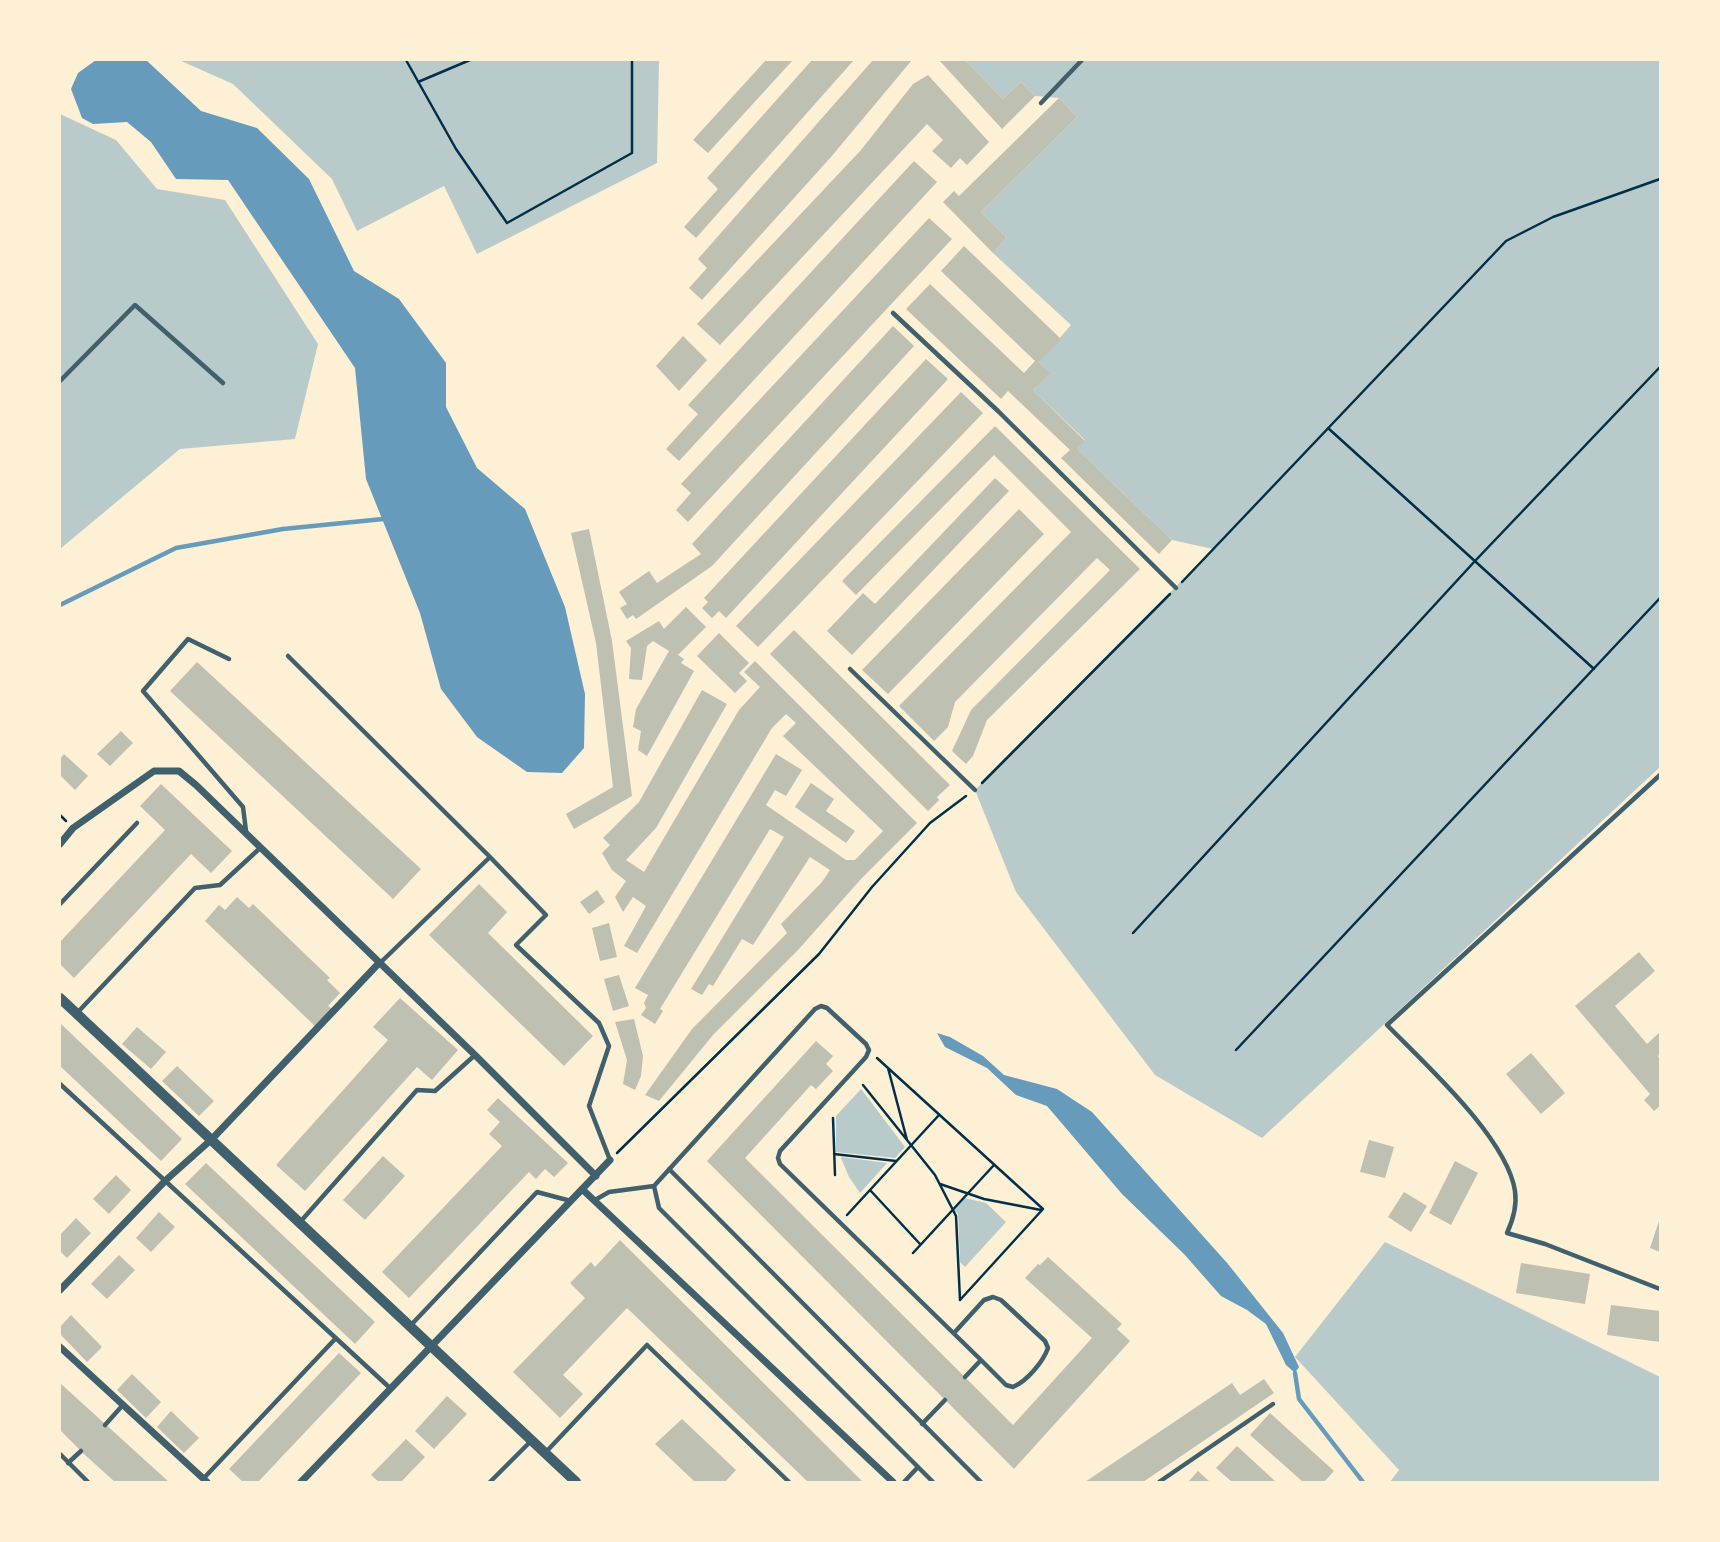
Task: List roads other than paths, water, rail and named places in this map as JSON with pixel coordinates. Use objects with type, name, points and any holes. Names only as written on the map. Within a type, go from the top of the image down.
[{"type":"street","points":[[60,844],[73,828],[154,771],[179,771],[475,1055],[596,1176]]},
{"type":"street","points":[[60,1290],[166,1180],[212,1139],[379,963]]},
{"type":"street","points":[[60,998],[576,1482]]},
{"type":"street","points":[[301,1482],[610,1160]]},
{"type":"street","points":[[582,1189],[893,1482]]},
{"type":"street","points":[[60,1347],[205,1481]]},
{"type":"lane","points":[[1041,103],[1082,60]]},
{"type":"lane","points":[[60,381],[135,305],[223,383]]},
{"type":"lane","points":[[893,313],[998,411],[1176,588]]},
{"type":"lane","points":[[229,659],[188,639],[143,691],[243,807],[247,836]]},
{"type":"lane","points":[[288,656],[546,915],[516,945],[598,1023],[609,1046],[589,1106],[610,1160]]},
{"type":"lane","points":[[850,669],[975,790]]},
{"type":"lane","points":[[1661,775],[1387,1024],[1473,1116],[1506,1162],[1515,1192],[1514,1220],[1507,1233],[1545,1244],[1661,1289]]},
{"type":"lane","points":[[60,904],[137,823]]},
{"type":"lane","points":[[76,1013],[195,888],[220,886],[259,849]]},
{"type":"lane","points":[[379,963],[490,857]]},
{"type":"lane","points":[[594,1201],[609,1192],[654,1186],[815,1009],[821,1006],[827,1008],[866,1044],[868,1051],[866,1057],[780,1151],[780,1164],[1006,1385],[1013,1387],[1020,1384],[1045,1356],[1048,1348],[1045,1341],[1001,1300],[993,1297],[984,1300],[954,1333]]},
{"type":"lane","points":[[300,1222],[417,1090],[435,1091],[475,1055]]},
{"type":"lane","points":[[60,1084],[390,1388]]},
{"type":"lane","points":[[669,1170],[981,1482]]},
{"type":"lane","points":[[654,1186],[659,1208],[933,1482]]},
{"type":"lane","points":[[410,1325],[537,1192],[571,1201]]},
{"type":"lane","points":[[205,1481],[336,1338]]},
{"type":"lane","points":[[545,1453],[647,1345],[789,1482]]},
{"type":"lane","points":[[965,1377],[981,1360]]},
{"type":"lane","points":[[922,1424],[945,1400]]},
{"type":"lane","points":[[1159,1482],[1273,1404]]},
{"type":"lane","points":[[106,1425],[122,1406]]},
{"type":"lane","points":[[490,1482],[532,1440]]},
{"type":"lane","points":[[68,1463],[81,1451]]},
{"type":"lane","points":[[60,1454],[88,1482]]},
{"type":"lane","points":[[904,1482],[918,1467]]},
{"type":"water","points":[[96,60],[146,60],[201,111],[257,128],[309,179],[354,271],[399,299],[446,363],[446,407],[477,468],[525,509],[565,607],[585,694],[584,748],[562,773],[527,772],[477,737],[441,689],[420,613],[366,479],[355,368],[228,180],[176,179],[151,142],[127,122],[93,124],[82,118],[71,89],[78,73]]},
{"type":"water","points":[[937,1033],[950,1037],[983,1056],[1004,1075],[1057,1089],[1092,1112],[1228,1264],[1283,1333],[1299,1367],[1295,1373],[1286,1365],[1266,1324],[1221,1296],[1184,1254],[1122,1194],[1047,1106],[1016,1095],[987,1068],[945,1047]]},
{"type":"waterway","points":[[60,605],[176,548],[283,529],[383,519]]},
{"type":"waterway","points":[[1295,1373],[1299,1399],[1363,1482]]}]
